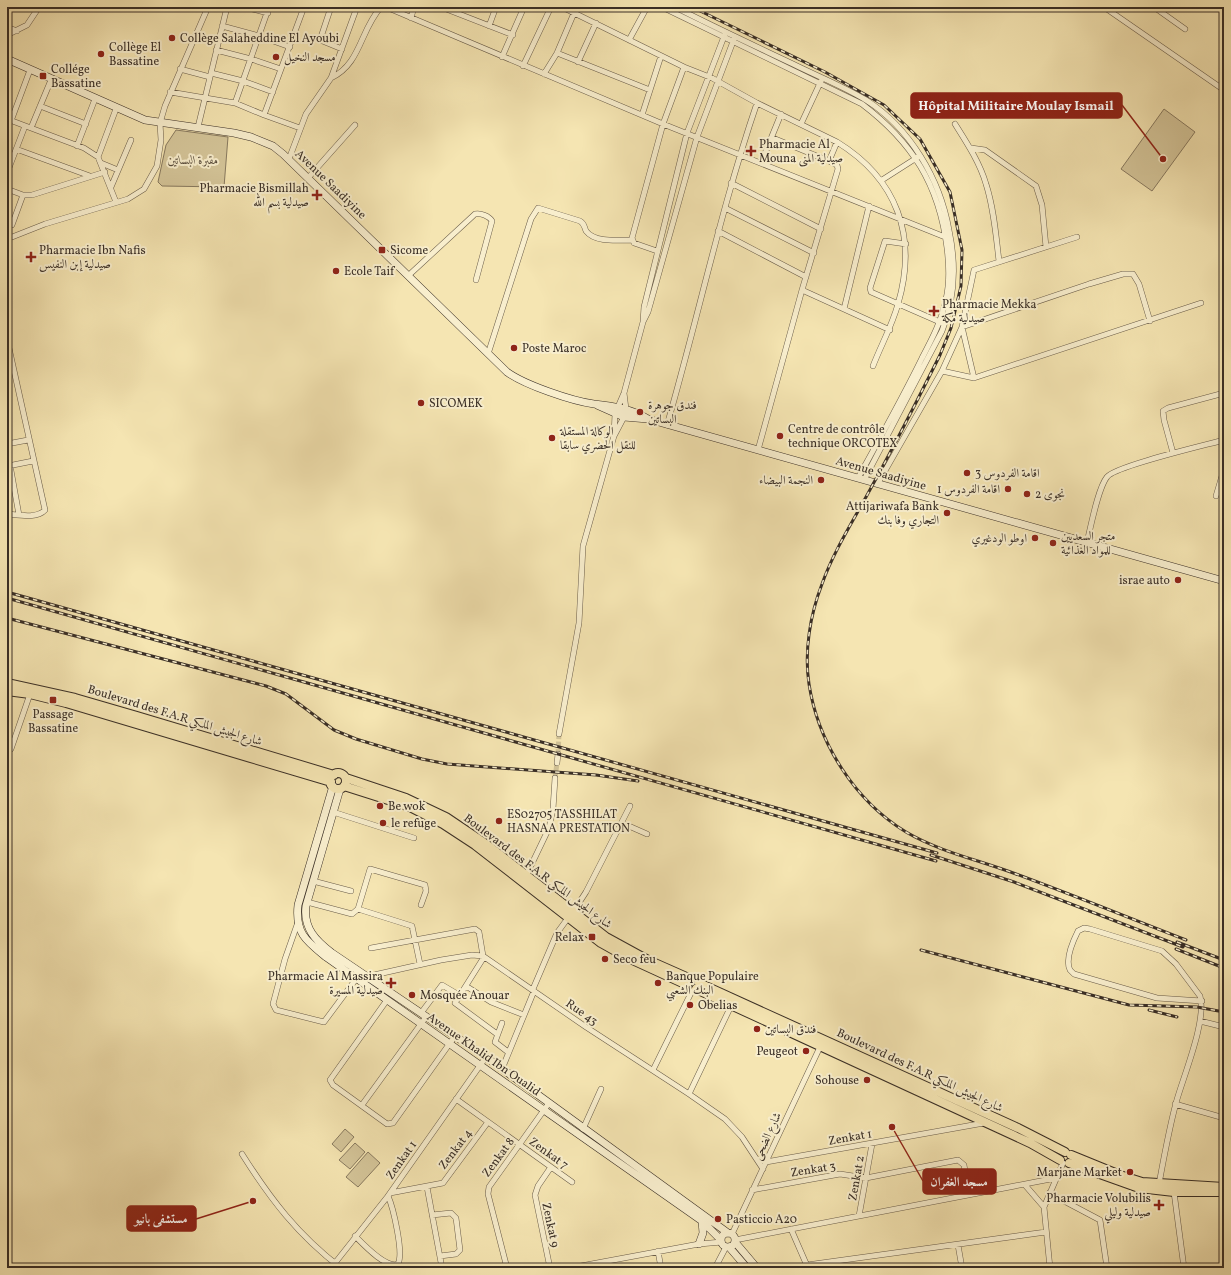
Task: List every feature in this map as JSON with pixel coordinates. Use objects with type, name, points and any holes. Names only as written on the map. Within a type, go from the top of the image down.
[{"type":"main road","name":"Avenue Saadiyine","points":[[7,60],[116,109],[145,120],[160,123],[198,126],[251,137],[273,146],[289,159],[488,354],[516,379],[540,388],[616,411],[878,483],[1224,581]]},
{"type":"main road","name":"Boulevard des F.A.R شارع الجيش الملكي","points":[[7,683],[75,698],[130,714],[410,807],[443,824],[475,845],[571,915],[647,963],[693,985],[1016,1127],[1066,1159],[1130,1179],[1159,1184],[1224,1187]]},
{"type":"main road","name":"Boulevard des F.A.R شارع الجيش الملكي","points":[[7,691],[30,694],[114,717],[338,783],[406,798],[434,811],[480,840],[526,876],[571,915]]},
{"type":"main road","name":"Avenue Khalid Ibn Oualid","points":[[338,783],[333,812],[307,902],[305,915],[311,934],[322,946],[486,1057],[549,1103],[578,1128],[702,1221],[747,1268]]},
{"type":"main road","name":"Avenue Khalid Ibn Oualid","points":[[338,783],[300,897],[298,922],[300,931],[308,943],[356,979],[544,1110],[578,1128],[733,1237],[757,1268]]},
{"type":"main road","name":"Boulevard des F.A.R شارع الجيش الملكي","points":[[693,985],[731,1006],[985,1123],[1129,1185],[1174,1192],[1224,1192]]},
{"type":"main road","points":[[699,1244],[703,1233],[702,1221]]},
{"type":"main road","points":[[723,1236],[733,1237],[725,1244],[723,1236]]},
{"type":"street","points":[[7,35],[30,23],[39,7]]},
{"type":"street","points":[[7,239],[45,224],[128,199],[144,189],[149,183],[157,166],[160,153],[160,123],[170,92],[208,7]]},
{"type":"street","points":[[198,126],[227,7]]},
{"type":"street","points":[[244,7],[268,13]]},
{"type":"street","points":[[235,103],[270,7]]},
{"type":"street","points":[[264,115],[304,7]]},
{"type":"street","points":[[331,7],[320,40],[342,49]]},
{"type":"street","points":[[289,159],[309,108],[331,78],[357,7]]},
{"type":"street","points":[[331,78],[346,69],[353,59],[372,17],[381,7]]},
{"type":"street","points":[[386,7],[663,124],[831,190],[945,237]]},
{"type":"street","points":[[411,18],[414,7]]},
{"type":"street","points":[[441,7],[513,35]]},
{"type":"street","points":[[488,26],[496,7]]},
{"type":"street","points":[[502,57],[513,35],[524,7]]},
{"type":"street","points":[[523,66],[551,7]]},
{"type":"street","points":[[564,7],[684,68],[707,76],[757,103],[837,142],[882,180],[902,220],[906,244],[905,270],[898,304],[890,330],[873,366]]},
{"type":"street","points":[[628,40],[647,7]]},
{"type":"street","points":[[662,7],[822,78],[857,95],[878,109],[901,132],[918,157],[942,201],[951,238],[953,260],[950,308],[945,324],[901,412],[861,479]]},
{"type":"street","points":[[675,7],[725,34]]},
{"type":"street","points":[[1154,7],[1185,29]]},
{"type":"street","points":[[1106,8],[1224,90]]},
{"type":"street","points":[[544,74],[557,53],[574,13]]},
{"type":"street","points":[[578,62],[596,24]]},
{"type":"street","points":[[222,26],[259,36],[290,47]]},
{"type":"street","points":[[7,27],[17,31]]},
{"type":"street","points":[[614,436],[616,411],[624,393],[643,322],[644,307],[657,251],[687,133],[707,76],[725,34]]},
{"type":"street","points":[[643,322],[648,312],[697,137],[716,81],[734,38]]},
{"type":"street","points":[[734,38],[820,84],[846,95],[874,113],[918,157],[934,191],[940,208],[948,263],[946,299],[939,321],[861,479]]},
{"type":"street","points":[[216,50],[281,69]]},
{"type":"street","points":[[557,53],[650,90]]},
{"type":"street","points":[[642,115],[661,56]]},
{"type":"street","points":[[632,240],[663,124],[684,68]]},
{"type":"street","points":[[180,69],[244,81],[273,92]]},
{"type":"street","points":[[30,70],[9,120],[77,146],[98,157],[116,202]]},
{"type":"street","points":[[801,124],[822,78]]},
{"type":"street","points":[[31,128],[51,80]]},
{"type":"street","points":[[170,92],[235,103],[300,128]]},
{"type":"street","points":[[77,146],[95,99]]},
{"type":"street","points":[[667,425],[690,346],[718,231],[739,154],[757,103]]},
{"type":"street","points":[[40,106],[86,124]]},
{"type":"street","points":[[98,157],[116,109]]},
{"type":"street","points":[[762,163],[773,138],[781,114]]},
{"type":"street","points":[[955,124],[971,148],[986,183],[999,261]]},
{"type":"street","points":[[308,178],[355,125]]},
{"type":"street","points":[[7,173],[9,164],[25,126]]},
{"type":"street","points":[[758,450],[802,290],[838,169],[837,165],[829,161],[773,138]]},
{"type":"street","points":[[111,187],[131,140]]},
{"type":"street","points":[[829,161],[837,142]]},
{"type":"street","points":[[16,148],[90,176]]},
{"type":"street","points":[[971,148],[985,150],[1036,186],[1042,205],[1046,246]]},
{"type":"street","points":[[882,180],[918,157]]},
{"type":"street","points":[[101,163],[118,170]]},
{"type":"street","points":[[7,189],[22,195],[41,193],[105,172]]},
{"type":"street","points":[[731,183],[821,229]]},
{"type":"street","points":[[12,225],[22,195]]},
{"type":"street","points":[[844,308],[870,206]]},
{"type":"street","points":[[488,354],[531,219],[538,208],[580,220],[584,223],[586,231],[599,240],[632,240],[636,244],[657,251]]},
{"type":"street","points":[[724,208],[814,253]]},
{"type":"street","points":[[409,275],[475,214],[479,213],[490,218],[492,221],[476,280]]},
{"type":"street","points":[[718,231],[806,277]]},
{"type":"street","points":[[878,483],[942,371],[962,327],[973,271],[999,261],[1077,237]]},
{"type":"street","points":[[906,244],[885,241],[870,288],[872,293],[945,324]]},
{"type":"street","points":[[962,327],[1126,273],[1133,274],[1137,280],[1150,321]]},
{"type":"street","points":[[802,290],[890,330]]},
{"type":"street","points":[[942,371],[974,378],[1201,303]]},
{"type":"street","points":[[962,327],[974,378]]},
{"type":"street","points":[[7,339],[10,370],[45,510],[39,514],[7,514]]},
{"type":"street","points":[[559,734],[579,623],[583,546],[614,436],[625,413],[624,393]]},
{"type":"street","points":[[1173,453],[1163,411],[1168,408],[1224,393]]},
{"type":"street","points":[[7,444],[28,440]]},
{"type":"street","points":[[1087,542],[1102,486],[1107,476],[1118,470],[1173,453],[1224,440]]},
{"type":"street","points":[[19,515],[8,466],[33,461]]},
{"type":"street","points":[[1216,496],[1224,469]]},
{"type":"street","points":[[11,749],[30,694]]},
{"type":"street","points":[[557,763],[558,754]]},
{"type":"street","points":[[526,876],[549,828],[553,810],[556,778]]},
{"type":"street","points":[[502,1069],[557,933],[586,892],[630,806]]},
{"type":"street","points":[[333,812],[414,838]]},
{"type":"street","points":[[622,822],[647,834]]},
{"type":"street","points":[[307,902],[352,914],[358,909],[370,869],[425,885],[426,890],[421,905]]},
{"type":"street","points":[[313,881],[351,891]]},
{"type":"street","points":[[358,909],[409,925],[413,928],[420,964]]},
{"type":"street","points":[[298,922],[278,980],[274,1007],[324,1022],[356,979],[420,964],[472,955],[483,957]]},
{"type":"street","points":[[1159,1184],[1175,1104],[1200,1021],[1202,1001],[1197,991],[1176,964],[1162,951],[1090,929],[1084,928],[1078,931],[1068,964],[1070,970],[1074,974],[1157,998],[1202,1001]]},
{"type":"street","points":[[371,948],[415,939],[476,930],[479,934],[483,957],[466,986],[455,1001],[456,1005],[497,1034]]},
{"type":"street","name":"Rue 43","points":[[483,957],[534,990],[586,1027],[689,1094],[731,1124],[742,1137],[763,1169]]},
{"type":"street","points":[[362,1105],[421,1023],[423,1015],[442,985],[459,995]]},
{"type":"street","points":[[653,1070],[693,985]]},
{"type":"street","points":[[466,986],[491,1002],[524,1015]]},
{"type":"street","points":[[387,1000],[330,1078],[333,1085],[387,1124],[393,1123],[455,1036]]},
{"type":"street","points":[[689,1094],[731,1006]]},
{"type":"street","points":[[1200,1021],[1224,1027]]},
{"type":"street","points":[[502,1023],[495,1043],[508,1052]]},
{"type":"street","name":"شارع الضحى","points":[[733,1237],[752,1190],[820,1047]]},
{"type":"street","name":"Zenkat 1","points":[[335,1263],[389,1194],[486,1057]]},
{"type":"street","points":[[578,1128],[601,1089]]},
{"type":"street","name":"Zenkat 7","points":[[456,1098],[572,1182]]},
{"type":"street","name":"Zenkat 8","points":[[507,1268],[488,1190],[491,1182],[549,1103]]},
{"type":"street","points":[[1175,1104],[1224,1118]]},
{"type":"street","name":"Zenkat 4","points":[[389,1194],[443,1183],[488,1122]]},
{"type":"street","name":"Zenkat 1","points":[[766,1162],[985,1123]]},
{"type":"street","name":"Zenkat 2","points":[[860,1216],[872,1144]]},
{"type":"street","points":[[242,1154],[261,1185],[283,1214],[341,1268]]},
{"type":"street","points":[[1050,1268],[1044,1206],[1066,1159]]},
{"type":"street","name":"Zenkat 3","points":[[752,1190],[840,1174],[866,1178],[960,1161],[964,1165],[969,1195]]},
{"type":"street","name":"Zenkat 9","points":[[550,1268],[535,1195],[538,1186],[551,1167]]},
{"type":"street","points":[[733,1237],[860,1216],[1056,1178]]},
{"type":"street","points":[[1025,1185],[1044,1206]]},
{"type":"street","points":[[427,1187],[442,1268]]},
{"type":"street","points":[[1174,1192],[1184,1268]]},
{"type":"street","points":[[1050,1193],[1100,1220],[1106,1268]]},
{"type":"street","points":[[355,1236],[382,1260],[392,1265],[398,1264],[400,1259],[399,1250],[389,1194]]},
{"type":"street","points":[[432,1215],[451,1213],[456,1218],[460,1250],[456,1254],[440,1256]]},
{"type":"street","points":[[792,1228],[808,1267],[1046,1232]]},
{"type":"street","points":[[570,1268],[582,1267],[699,1244],[725,1244],[715,1268]]},
{"type":"street","points":[[958,1245],[962,1268]]},
{"type":"street","points":[[658,1251],[661,1268]]},
{"type":"green space","points":[[1164,109],[1195,132],[1152,191],[1121,169]]},
{"type":"green space","name":"مقبرة البساتين","points":[[176,130],[228,137],[224,187],[162,186],[158,182],[166,145]]},
{"type":"green space","points":[[345,1129],[354,1137],[341,1152],[332,1144]]},
{"type":"green space","points":[[355,1143],[365,1152],[350,1169],[339,1160]]},
{"type":"green space","points":[[368,1152],[380,1163],[358,1187],[346,1177]]},
{"type":"tunnel","points":[[558,754],[559,734]]},
{"type":"tunnel","points":[[555,778],[557,763]]},
{"type":"railway","points":[[692,7],[825,72],[884,105],[920,139],[950,192],[962,250],[961,286],[951,328],[940,355],[890,454],[839,546],[827,571],[814,608],[809,634],[807,659],[809,684],[821,728],[830,749],[855,787],[871,804],[888,819],[919,839],[1037,882],[1186,940]]},
{"type":"railway","points":[[7,592],[937,853]]},
{"type":"railway","points":[[7,598],[936,861]]},
{"type":"railway","points":[[7,618],[266,686],[286,694],[334,730],[356,739],[422,759],[447,764],[596,775],[638,781]]},
{"type":"railway","points":[[931,855],[1014,882],[1183,947]]},
{"type":"railway","points":[[1177,942],[1224,960]]},
{"type":"railway","points":[[1176,949],[1224,968]]},
{"type":"railway","points":[[921,950],[1129,1005],[1197,1007],[1224,1012]]},
{"type":"railway","points":[[1149,1010],[1177,1017]]},
{"type":"place","name":"Collège Salaheddine El Ayoubi","points":[[172,38]]},
{"type":"place","name":"Collège El Bassatine","points":[[101,54]]},
{"type":"place","name":"مسجد النخيل","points":[[276,57]]},
{"type":"place","name":"Collége Bassatine","points":[[43,76]]},
{"type":"place","name":"Pharmacie Al Mouna صيدلية المنى","points":[[751,151]]},
{"type":"place","name":"Hôpital Militaire Moulay Ismail","points":[[1163,159]]},
{"type":"place","name":"Pharmacie Bismillah صيدلية بسم الله","points":[[317,195]]},
{"type":"place","name":"Sicome","points":[[382,250]]},
{"type":"place","name":"Pharmacie Ibn Nafis صيدلية إبن النفيس","points":[[31,257]]},
{"type":"place","name":"Ecole Taif","points":[[336,271]]},
{"type":"place","name":"Pharmacie Mekka صيدلية مكة","points":[[934,311]]},
{"type":"place","name":"Poste Maroc","points":[[514,348]]},
{"type":"place","name":"SICOMEK","points":[[421,403]]},
{"type":"place","name":"فندق جوهرة البساتين","points":[[640,412]]},
{"type":"place","name":"Centre de contrôle technique ORCOTEX","points":[[780,436]]},
{"type":"place","name":"الوكالة المستقلة للنقل الحضري سابقا","points":[[552,438]]},
{"type":"place","name":"اقامة الفردوس 3","points":[[967,473]]},
{"type":"place","name":"النجمة البيضاء","points":[[821,480]]},
{"type":"place","name":"اقامة الفردوس 1","points":[[1008,489]]},
{"type":"place","name":"نجوى 2","points":[[1027,494]]},
{"type":"place","name":"Attijariwafa Bank التجاري وفا بنك","points":[[947,513]]},
{"type":"place","name":"اوطو الودغيري","points":[[1035,538]]},
{"type":"place","name":"متجر السعديين للمواد الغذائية","points":[[1053,543]]},
{"type":"place","name":"israe auto","points":[[1178,580]]},
{"type":"place","name":"Passage Bassatine","points":[[53,700]]},
{"type":"place","name":"Be wok","points":[[380,806]]},
{"type":"place","name":"ES02705 TASSHILAT HASNAA PRESTATION","points":[[499,821]]},
{"type":"place","name":"le refuge","points":[[383,823]]},
{"type":"place","name":"Relax","points":[[592,937]]},
{"type":"place","name":"Seco feu","points":[[605,959]]},
{"type":"place","name":"Pharmacie Al Massira صيدلية المسيرة","points":[[391,983]]},
{"type":"place","name":"Banque Populaire البنك الشعبي","points":[[658,983]]},
{"type":"place","name":"Mosquée Anouar","points":[[412,995]]},
{"type":"place","name":"Obelias","points":[[690,1005]]},
{"type":"place","name":"فندق البساتين","points":[[757,1029]]},
{"type":"place","name":"Peugeot","points":[[806,1051]]},
{"type":"place","name":"Sohouse","points":[[867,1080]]},
{"type":"place","name":"مسجد الغفران","points":[[892,1127]]},
{"type":"place","name":"Marjane Market","points":[[1130,1172]]},
{"type":"place","name":"مستشفى بانيو","points":[[253,1201]]},
{"type":"place","name":"Pharmacie Volubilis صيدلية وليلي","points":[[1159,1205]]},
{"type":"place","name":"Pasticcio A20","points":[[718,1219]]}]
